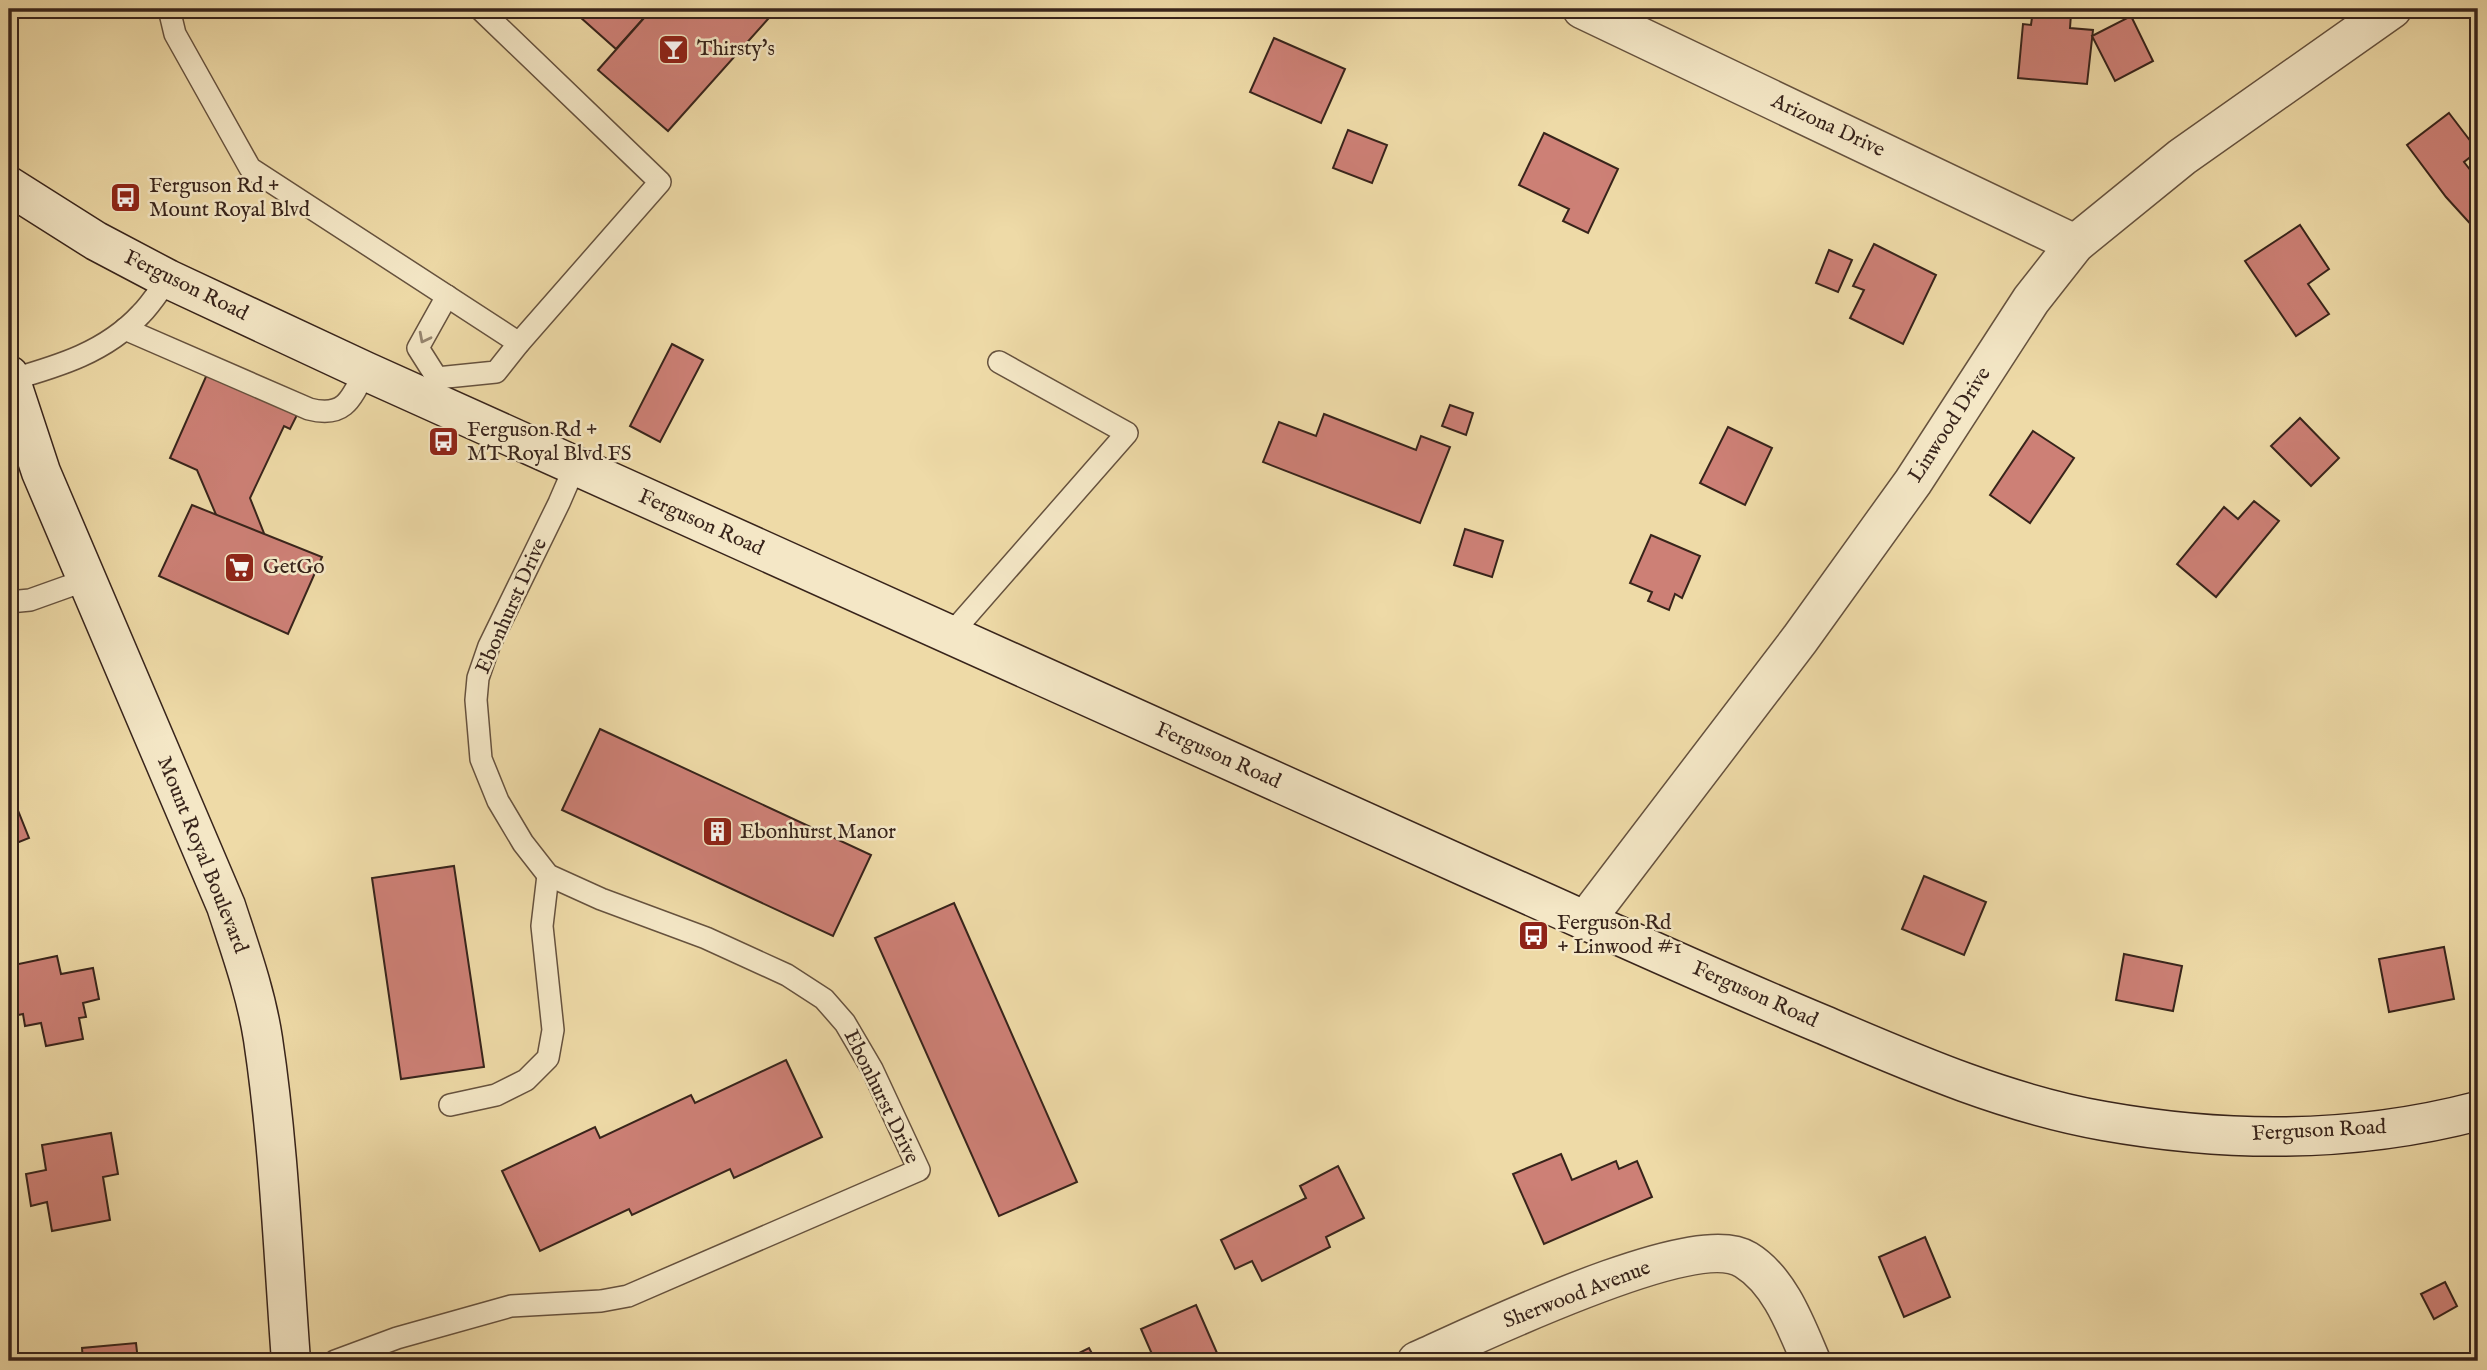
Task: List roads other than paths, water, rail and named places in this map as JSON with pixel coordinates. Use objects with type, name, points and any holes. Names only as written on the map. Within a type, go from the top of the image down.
[{"type":"street","name":"Arizona Drive","points":[[1582,9],[2075,244]]},
{"type":"street","name":"Linwood Drive","points":[[1585,921],[1800,639],[1913,482],[2031,300],[2075,244],[2182,157],[2392,9]]},
{"type":"street","name":"Ferguson Road","points":[[9,186],[96,241],[168,279],[365,371],[436,390],[575,466],[1585,921],[1925,1068],[2019,1100],[2101,1120],[2191,1133],[2292,1137],[2350,1133],[2430,1122],[2478,1111]]},
{"type":"street","name":"Mount Royal Boulevard","points":[[9,377],[41,472],[226,906],[250,979],[263,1037],[274,1133],[291,1361]]},
{"type":"street","name":"Sherwood Avenue","points":[[1417,1361],[1564,1297],[1645,1267],[1684,1257],[1721,1255],[1744,1258],[1763,1273],[1778,1293],[1811,1361]]},
{"type":"lane","points":[[169,9],[175,34],[250,168],[519,342]]},
{"type":"lane","points":[[447,296],[418,348],[436,390],[496,372],[519,342],[660,182],[480,9]]},
{"type":"lane","points":[[9,377],[62,365],[113,340],[142,314],[168,279]]},
{"type":"lane","points":[[125,329],[309,409],[324,413],[337,411],[346,404],[365,371]]},
{"type":"lane","points":[[950,635],[1127,433],[999,362]]},
{"type":"lane","name":"Ebonhurst Drive","points":[[335,1361],[397,1338],[511,1307],[601,1301],[628,1296],[919,1170],[872,1069],[845,1023],[824,999],[788,975],[706,938],[601,899],[548,875],[523,843],[498,801],[481,759],[478,678],[489,646],[575,466]]},
{"type":"lane","points":[[9,602],[30,600],[86,580]]},
{"type":"lane","points":[[450,1105],[496,1095],[526,1080],[548,1058],[553,1030],[542,926],[548,875]]},
{"type":"place","name":"Thirsty's","points":[[674,49]]},
{"type":"place","name":"Ferguson Rd + Mount Royal Blvd","points":[[126,198]]},
{"type":"place","name":"Ferguson Rd + MT Royal Blvd FS","points":[[444,442]]},
{"type":"place","name":"GetGo","points":[[240,567]]},
{"type":"place","name":"Ebonhurst Manor","points":[[717,832]]},
{"type":"place","name":"Ferguson Rd + Linwood #1","points":[[1534,935]]}]
